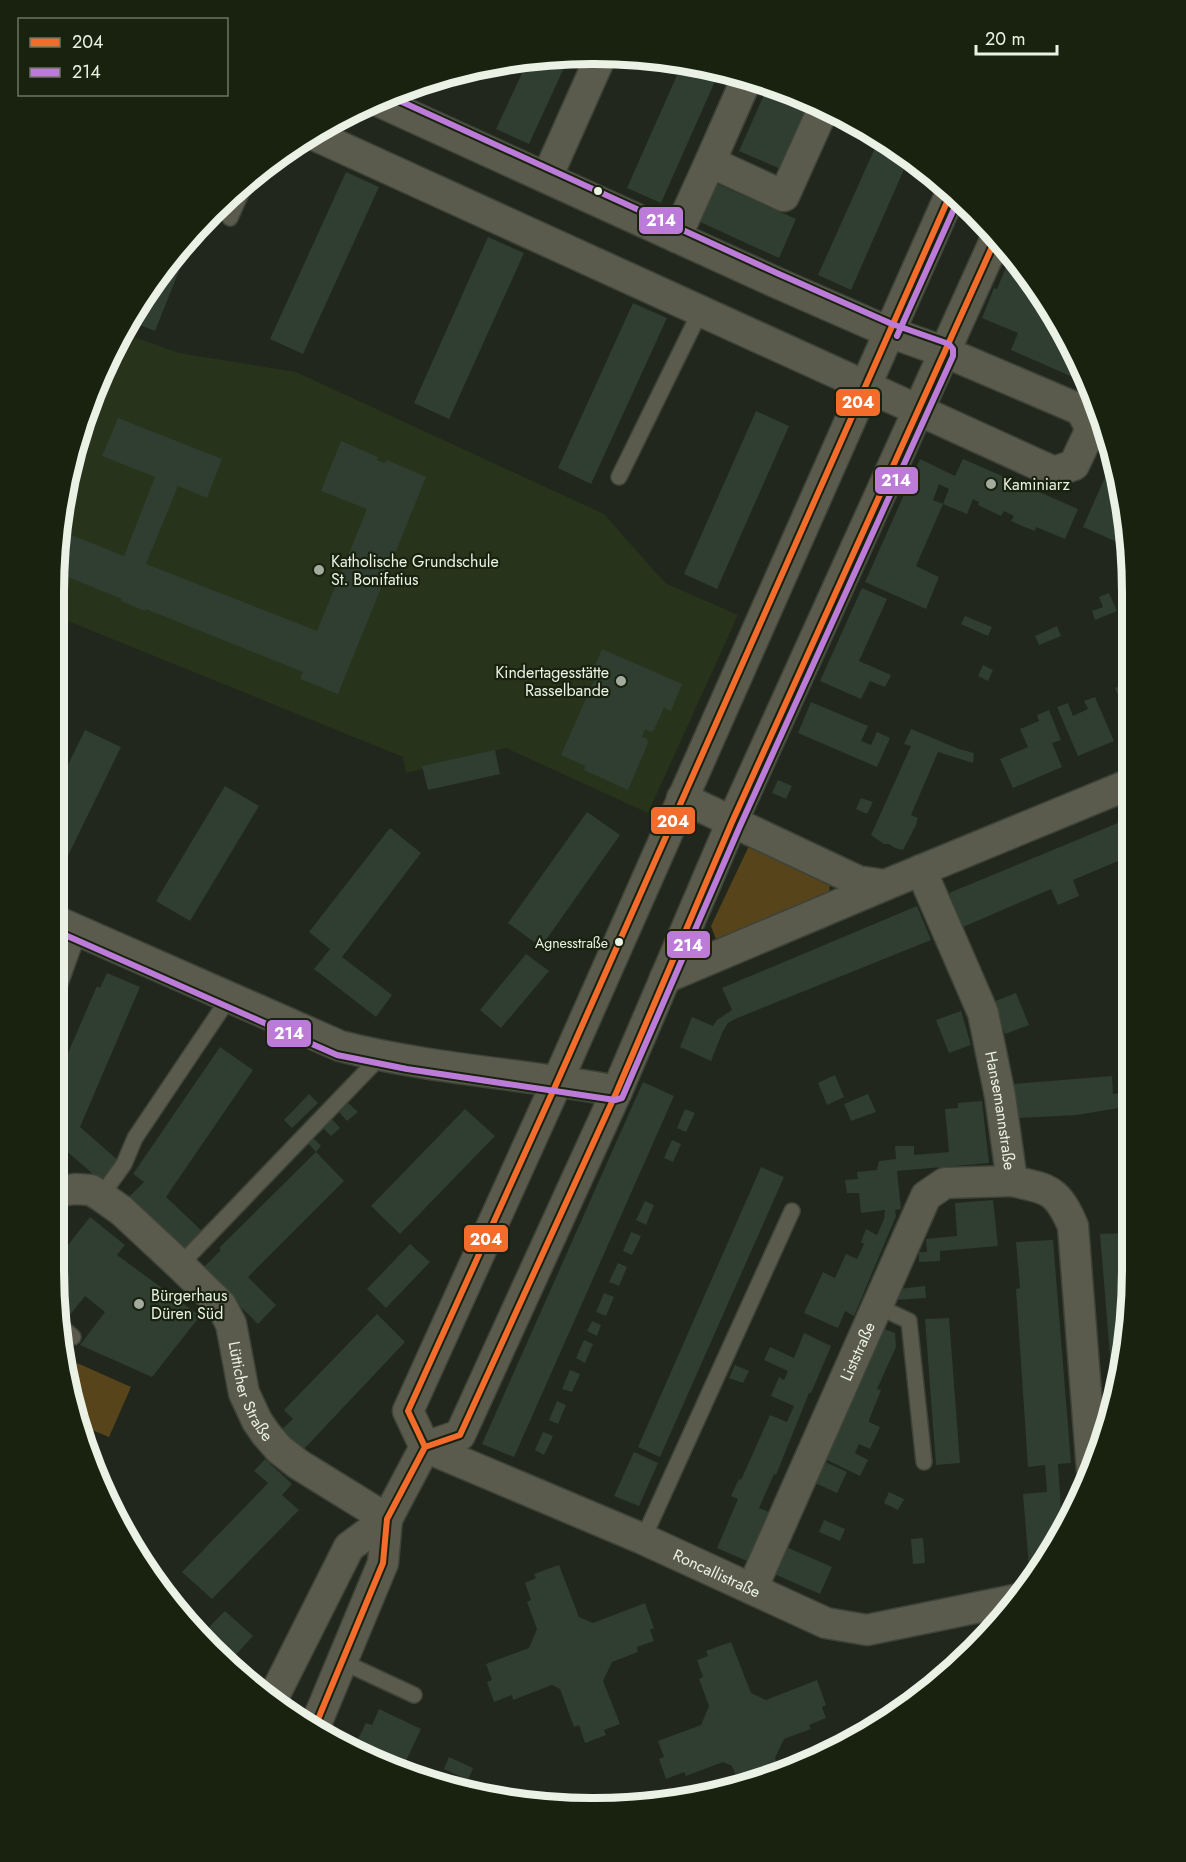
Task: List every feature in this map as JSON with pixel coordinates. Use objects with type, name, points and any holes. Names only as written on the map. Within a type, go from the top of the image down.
[{"type":"street","points":[[547,177],[597,64]]},
{"type":"street","points":[[676,237],[743,87]]},
{"type":"street","points":[[323,139],[1054,472],[1074,465],[1091,429],[1081,410],[945,352],[889,332],[389,106]]},
{"type":"street","points":[[710,162],[784,196],[820,116]]},
{"type":"street","points":[[425,1447],[408,1410],[558,1080],[947,201]]},
{"type":"street","points":[[318,1720],[383,1563],[387,1519],[425,1447],[460,1435],[617,1091],[732,822],[992,247]]},
{"type":"street","points":[[665,978],[1122,787]]},
{"type":"street","points":[[682,798],[858,881],[885,885]]},
{"type":"street","name":"Hansemannstraße","points":[[921,870],[983,1013],[1000,1096],[1012,1181],[1049,1191],[1065,1206],[1073,1226],[1090,1447]]},
{"type":"street","points":[[68,926],[340,1046],[381,1056],[558,1080],[617,1091]]},
{"type":"street","name":"Liststraße","points":[[752,1589],[926,1196],[945,1183],[1012,1181]]},
{"type":"street","name":"Lütticher Straße","points":[[64,1191],[91,1190],[122,1211],[221,1305],[231,1324],[244,1393],[256,1421],[266,1434],[279,1449],[298,1464],[387,1519]]},
{"type":"street","name":"Roncallistraße","points":[[425,1447],[643,1539],[826,1623],[867,1630],[1002,1602]]},
{"type":"street","points":[[276,1692],[349,1547],[387,1519]]},
{"type":"lane","points":[[230,218],[236,204]]},
{"type":"lane","points":[[620,477],[701,310]]},
{"type":"lane","points":[[64,949],[68,926]]},
{"type":"lane","points":[[101,1196],[124,1164],[135,1138],[229,998]]},
{"type":"lane","points":[[180,1265],[381,1056]]},
{"type":"lane","points":[[643,1539],[792,1211]]},
{"type":"lane","points":[[877,1306],[909,1321],[924,1462]]},
{"type":"lane","points":[[343,1662],[414,1695]]},
{"type":"shaded area","name":"Katholische Grundschule St. Bonifatius","points":[[131,336],[179,353],[296,372],[604,514],[665,583],[738,615],[648,813],[506,748],[406,773],[403,757],[64,619],[69,524],[83,456],[105,391]]},
{"type":"shaded area","points":[[748,848],[759,848],[830,883],[829,894],[717,942],[711,926]]},
{"type":"shaded area","points":[[77,1363],[131,1387],[109,1437],[90,1429],[75,1369]]},
{"type":"building","points":[[565,66],[529,144],[496,129],[524,69]]},
{"type":"building","points":[[678,72],[716,80],[661,203],[627,188]]},
{"type":"building","points":[[765,94],[809,111],[783,170],[739,151]]},
{"type":"building","points":[[876,147],[905,167],[851,290],[818,275]]},
{"type":"building","points":[[346,172],[379,187],[303,354],[270,339]]},
{"type":"building","points":[[715,183],[796,219],[779,258],[698,221]]},
{"type":"building","points":[[488,237],[524,253],[449,419],[414,403]]},
{"type":"building","points":[[183,260],[155,331],[138,324]]},
{"type":"building","points":[[1007,265],[1051,329],[1075,378],[1011,350],[1018,333],[982,318],[994,288],[997,289]]},
{"type":"building","points":[[633,303],[667,318],[591,484],[558,468]]},
{"type":"building","points":[[756,411],[789,426],[717,589],[684,574]]},
{"type":"building","points":[[118,418],[222,459],[207,498],[178,486],[146,564],[317,631],[367,509],[321,491],[341,441],[378,457],[377,460],[385,463],[387,460],[426,477],[338,694],[300,679],[303,672],[146,609],[145,611],[65,576],[69,534],[124,556],[155,477],[102,456]]},
{"type":"building","points":[[920,459],[955,476],[963,459],[1078,509],[1065,539],[1036,527],[1035,531],[1022,526],[1011,521],[1014,516],[1004,511],[1001,516],[978,505],[979,502],[973,499],[967,514],[943,504],[916,566],[939,577],[926,609],[865,582]],"holes":[[[939,484],[949,489],[943,504],[933,500]]]},
{"type":"building","points":[[1107,473],[1119,543],[1083,527]]},
{"type":"building","points":[[862,588],[887,599],[859,661],[891,675],[885,687],[870,681],[861,699],[820,681]]},
{"type":"building","points":[[1109,593],[1117,611],[1095,620],[1092,611],[1103,607],[1099,597]]},
{"type":"building","points":[[965,616],[992,627],[988,636],[961,624]]},
{"type":"building","points":[[1057,626],[1061,636],[1039,645],[1035,636]]},
{"type":"building","points":[[602,649],[682,684],[671,711],[664,708],[654,730],[650,732],[645,729],[642,737],[647,739],[648,743],[628,790],[584,770],[585,766],[561,755],[595,678],[591,675]]},
{"type":"building","points":[[983,665],[993,670],[988,681],[978,676]]},
{"type":"building","points":[[1122,685],[1122,705],[1115,688]]},
{"type":"building","points":[[1095,697],[1114,741],[1078,756],[1057,707],[1068,703],[1073,716],[1088,709],[1084,701]]},
{"type":"building","points":[[811,702],[868,726],[861,741],[871,745],[877,732],[890,738],[877,767],[798,733]]},
{"type":"building","points":[[1049,710],[1061,740],[1052,743],[1062,767],[1013,788],[1000,759],[1028,747],[1020,729],[1039,721],[1037,715]]},
{"type":"building","points":[[911,729],[974,753],[973,763],[938,752],[911,815],[918,818],[903,850],[884,844],[871,835],[911,746],[904,744]]},
{"type":"building","points":[[85,730],[121,747],[64,864],[64,773]]},
{"type":"building","points":[[495,750],[500,774],[428,790],[422,766]]},
{"type":"building","points":[[778,780],[792,786],[786,799],[772,793]]},
{"type":"building","points":[[225,786],[259,806],[190,921],[156,901]]},
{"type":"building","points":[[861,798],[873,802],[867,814],[856,809]]},
{"type":"building","points":[[587,812],[620,835],[541,947],[508,923]]},
{"type":"building","points":[[1122,821],[1122,859],[1073,880],[1079,896],[1058,905],[1051,889],[963,927],[949,893]]},
{"type":"building","points":[[390,828],[421,853],[342,957],[392,995],[376,1017],[314,969],[330,949],[309,932]]},
{"type":"building","points":[[917,906],[931,940],[735,1019],[728,1023],[723,1031],[711,1061],[680,1047],[692,1017],[713,1026],[717,1020],[732,1010],[722,988]]},
{"type":"building","points":[[526,954],[549,971],[501,1028],[480,1010]]},
{"type":"building","points":[[107,973],[140,987],[80,1127],[119,1161],[101,1181],[64,1149],[64,1127],[68,1122],[64,1120],[64,1062],[97,986],[100,988]]},
{"type":"building","points":[[1016,993],[1029,1025],[1005,1034],[993,1002]]},
{"type":"building","points":[[961,1011],[971,1045],[949,1053],[936,1020]]},
{"type":"building","points":[[220,1047],[253,1070],[166,1197],[203,1232],[184,1251],[128,1198],[144,1182],[133,1174]]},
{"type":"building","points":[[835,1075],[844,1097],[827,1105],[818,1083]]},
{"type":"building","points":[[1112,1076],[1113,1094],[1122,1093],[1122,1108],[1077,1115],[1017,1118],[1014,1084]]},
{"type":"building","points":[[643,1082],[674,1096],[514,1457],[482,1444]]},
{"type":"building","points":[[309,1094],[318,1103],[292,1128],[284,1120]]},
{"type":"building","points":[[868,1094],[876,1112],[851,1121],[844,1104]]},
{"type":"building","points":[[982,1101],[989,1163],[897,1171],[901,1209],[895,1210],[896,1216],[854,1316],[845,1311],[838,1328],[804,1313],[823,1272],[835,1278],[846,1254],[857,1259],[864,1244],[861,1242],[866,1229],[877,1235],[884,1219],[885,1210],[861,1213],[859,1193],[847,1193],[845,1180],[858,1179],[857,1172],[877,1170],[879,1161],[896,1159],[895,1146],[914,1146],[914,1155],[949,1152],[945,1109],[958,1108],[958,1103]]},
{"type":"building","points":[[348,1103],[358,1112],[347,1121],[339,1112]]},
{"type":"building","points":[[465,1109],[495,1136],[400,1234],[371,1206]]},
{"type":"building","points":[[685,1109],[695,1113],[686,1132],[677,1128]]},
{"type":"building","points":[[331,1118],[340,1128],[331,1136],[323,1128]]},
{"type":"building","points":[[312,1137],[321,1146],[316,1152],[307,1142]]},
{"type":"building","points":[[672,1140],[681,1144],[673,1162],[664,1158]]},
{"type":"building","points":[[316,1152],[344,1181],[248,1277],[276,1305],[258,1324],[202,1269],[221,1250],[219,1248]]},
{"type":"building","points":[[761,1167],[784,1177],[660,1457],[638,1447]]},
{"type":"building","points":[[993,1200],[998,1246],[940,1251],[940,1261],[919,1262],[919,1252],[927,1252],[926,1239],[957,1236],[955,1203]]},
{"type":"building","points":[[645,1201],[654,1205],[646,1225],[636,1220]]},
{"type":"building","points":[[90,1217],[125,1245],[117,1255],[200,1316],[152,1377],[80,1345],[105,1312],[85,1296],[70,1315],[67,1312],[64,1250]]},
{"type":"building","points":[[631,1232],[641,1236],[632,1255],[623,1251]]},
{"type":"building","points":[[1122,1233],[1120,1304],[1111,1371],[1100,1234]]},
{"type":"building","points":[[1053,1240],[1071,1463],[1058,1464],[1061,1514],[1029,1567],[1023,1494],[1047,1492],[1045,1465],[1028,1467],[1016,1289],[1020,1288],[1016,1242]]},
{"type":"building","points":[[410,1244],[430,1262],[386,1308],[367,1289]]},
{"type":"building","points":[[618,1263],[627,1267],[619,1286],[609,1282]]},
{"type":"building","points":[[925,1286],[926,1298],[894,1300],[899,1289]]},
{"type":"building","points":[[604,1293],[614,1297],[606,1316],[596,1312]]},
{"type":"building","points":[[377,1314],[405,1342],[304,1449],[281,1430],[293,1419],[284,1410]]},
{"type":"building","points":[[949,1318],[960,1463],[936,1465],[925,1319]]},
{"type":"building","points":[[592,1321],[601,1325],[597,1336],[587,1331]]},
{"type":"building","points":[[882,1328],[895,1333],[896,1347],[877,1389],[881,1390],[869,1420],[880,1427],[870,1449],[859,1444],[855,1453],[868,1460],[860,1476],[823,1458]]},
{"type":"building","points":[[804,1333],[831,1346],[811,1393],[809,1393],[776,1475],[774,1474],[759,1508],[769,1512],[747,1561],[717,1548],[738,1499],[731,1496],[739,1479],[741,1480],[770,1415],[787,1422],[794,1406],[771,1396],[779,1377],[784,1380],[788,1371],[764,1360],[770,1347],[794,1358]]},
{"type":"building","points":[[584,1340],[593,1344],[585,1363],[576,1358]]},
{"type":"building","points":[[735,1365],[749,1371],[743,1383],[729,1378]]},
{"type":"building","points":[[570,1370],[580,1374],[572,1392],[562,1389]]},
{"type":"building","points":[[557,1401],[566,1405],[558,1424],[549,1420]]},
{"type":"building","points":[[543,1432],[553,1436],[544,1455],[535,1450]]},
{"type":"building","points":[[634,1452],[658,1463],[639,1506],[614,1496]]},
{"type":"building","points":[[265,1459],[292,1484],[282,1495],[299,1510],[212,1599],[182,1572],[268,1483],[254,1471]]},
{"type":"building","points":[[823,1461],[847,1472],[837,1493],[813,1482]]},
{"type":"building","points":[[889,1492],[904,1499],[898,1510],[884,1503]]},
{"type":"building","points":[[824,1520],[845,1529],[840,1541],[819,1532]]},
{"type":"building","points":[[923,1538],[925,1563],[913,1564],[911,1539]]},
{"type":"building","points":[[784,1546],[832,1567],[820,1594],[772,1573]]},
{"type":"building","points":[[559,1565],[579,1617],[593,1623],[645,1603],[654,1628],[650,1630],[654,1641],[637,1647],[638,1652],[612,1662],[603,1681],[620,1724],[604,1730],[606,1735],[585,1743],[579,1725],[574,1727],[560,1689],[552,1685],[513,1700],[512,1695],[494,1702],[487,1682],[492,1680],[486,1664],[529,1648],[537,1629],[527,1602],[531,1600],[525,1583],[536,1578],[534,1574]]},
{"type":"building","points":[[225,1611],[253,1636],[234,1656],[207,1629]]},
{"type":"building","points":[[731,1642],[751,1693],[766,1700],[817,1680],[826,1705],[822,1707],[826,1718],[809,1725],[811,1729],[784,1739],[775,1758],[777,1764],[736,1777],[732,1766],[723,1762],[686,1776],[684,1772],[666,1779],[659,1759],[664,1757],[658,1741],[701,1725],[709,1706],[699,1679],[703,1677],[697,1660],[708,1656],[706,1651]]},
{"type":"building","points":[[379,1709],[421,1729],[405,1762],[357,1742],[366,1723],[372,1725]]},
{"type":"building","points":[[449,1757],[473,1768],[468,1780],[444,1769]]},
{"type":"transit line","name":"214","points":[[64,935],[337,1055],[407,1069],[615,1100],[622,1098],[740,826],[953,356],[953,349],[949,344],[892,324],[779,274],[401,101]]},
{"type":"transit line","name":"204","points":[[425,1447],[408,1411],[558,1080],[947,202]]},
{"type":"transit line","name":"214","points":[[897,336],[954,208]]},
{"type":"transit line","name":"204","points":[[318,1720],[383,1563],[387,1519],[425,1447],[460,1435],[617,1091],[732,822],[992,247]]},
{"type":"place","name":"Kaminiarz","points":[[991,484]]},
{"type":"place","name":"Katholische Grundschule St. Bonifatius","points":[[319,570]]},
{"type":"place","name":"Kindertagesstätte Rasselbande","points":[[621,681]]},
{"type":"place","name":"Agnesstraße","points":[[619,942]]},
{"type":"place","name":"Bürgerhaus Düren Süd","points":[[139,1304]]}]
